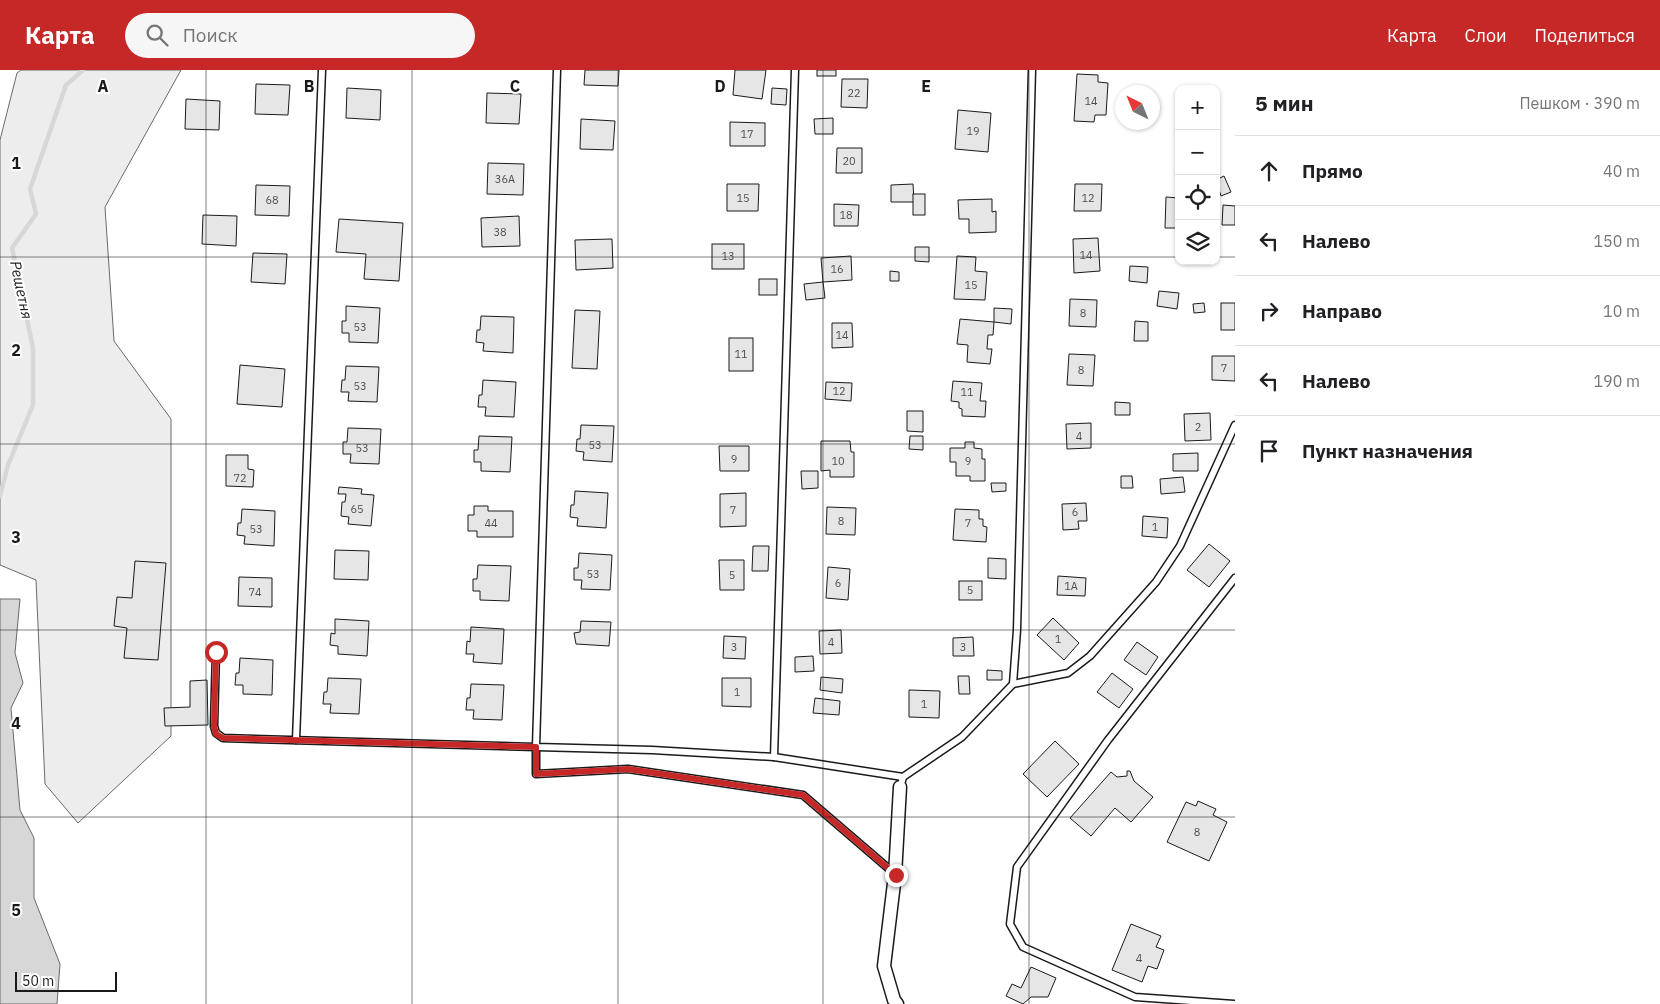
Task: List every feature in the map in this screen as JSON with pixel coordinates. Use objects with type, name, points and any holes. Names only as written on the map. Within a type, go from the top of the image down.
[{"type":"street","points":[[898,1004],[894,1000],[884,966],[896,875],[902,782]]},
{"type":"lane","points":[[296,740],[322,70]]},
{"type":"lane","points":[[557,70],[536,774],[628,769],[803,795],[896,875]]},
{"type":"lane","points":[[774,757],[795,70]]},
{"type":"lane","points":[[1014,684],[1032,70]]},
{"type":"lane","points":[[216,652],[214,705],[216,734],[223,738],[652,750],[774,757],[902,782],[962,736],[1014,684],[1068,673],[1090,656],[1156,582],[1180,546],[1235,425]]},
{"type":"lane","points":[[1234,1004],[1135,997],[1023,947],[1010,924],[1018,867],[1108,740],[1235,578]]},
{"type":"shaded area","points":[[21,70],[181,70],[105,207],[114,341],[171,419],[171,736],[78,823],[45,784],[36,580],[0,565],[0,140],[17,73]]},
{"type":"shaded area","points":[[0,599],[20,599],[15,653],[23,683],[11,708],[20,810],[34,838],[34,898],[60,964],[57,1004],[0,1004]]},
{"type":"building","points":[[585,70],[619,70],[618,86],[584,85]]},
{"type":"building","points":[[735,70],[766,70],[762,99],[733,95]]},
{"type":"building","points":[[817,70],[836,70],[836,76],[817,76]]},
{"type":"building","points":[[1077,74],[1098,75],[1098,82],[1108,83],[1106,115],[1095,115],[1094,122],[1074,121]]},
{"type":"building","points":[[842,79],[868,79],[867,108],[841,107]]},
{"type":"building","points":[[256,84],[290,85],[288,115],[255,114]]},
{"type":"building","points":[[347,88],[381,90],[380,120],[346,118]]},
{"type":"building","points":[[772,88],[787,89],[786,105],[771,104]]},
{"type":"building","points":[[487,93],[521,94],[519,124],[486,123]]},
{"type":"building","points":[[186,99],[220,101],[219,130],[185,129]]},
{"type":"building","points":[[958,110],[991,113],[988,152],[955,149]]},
{"type":"building","points":[[833,118],[833,134],[815,134],[814,119]]},
{"type":"building","points":[[581,119],[615,121],[613,150],[580,149]]},
{"type":"building","points":[[730,122],[765,123],[765,146],[730,146]]},
{"type":"building","points":[[837,148],[862,148],[862,173],[836,173]]},
{"type":"building","points":[[488,163],[524,164],[523,195],[487,194]]},
{"type":"building","points":[[1224,176],[1231,192],[1221,196],[1220,193],[1220,178]]},
{"type":"building","points":[[727,184],[759,184],[758,211],[727,211]]},
{"type":"building","points":[[913,184],[914,202],[891,202],[891,185]]},
{"type":"building","points":[[1075,184],[1102,184],[1101,211],[1074,211]]},
{"type":"building","points":[[256,185],[290,186],[289,216],[255,215]]},
{"type":"building","points":[[913,194],[925,194],[925,215],[913,215]]},
{"type":"building","points":[[1166,197],[1175,198],[1175,228],[1165,228]]},
{"type":"building","points":[[992,199],[992,212],[996,211],[996,232],[969,233],[969,219],[959,219],[958,200]]},
{"type":"building","points":[[834,204],[859,205],[858,226],[834,226]]},
{"type":"building","points":[[1223,205],[1235,206],[1235,225],[1222,225]]},
{"type":"building","points":[[203,215],[237,216],[236,246],[202,244]]},
{"type":"building","points":[[519,216],[520,246],[482,247],[481,218]]},
{"type":"building","points":[[339,219],[403,223],[399,281],[364,279],[366,254],[336,252]]},
{"type":"building","points":[[1098,238],[1100,271],[1074,273],[1073,239]]},
{"type":"building","points":[[612,239],[613,268],[576,270],[575,240]]},
{"type":"building","points":[[712,244],[744,244],[744,269],[712,269]]},
{"type":"building","points":[[915,247],[929,247],[929,262],[915,261]]},
{"type":"building","points":[[253,253],[287,254],[285,284],[251,282]]},
{"type":"building","points":[[851,256],[852,280],[823,282],[821,258]]},
{"type":"building","points":[[957,256],[976,257],[975,271],[987,272],[985,300],[954,299]]},
{"type":"building","points":[[1130,266],[1148,267],[1147,283],[1129,281]]},
{"type":"building","points":[[890,271],[899,272],[899,281],[890,281]]},
{"type":"building","points":[[759,279],[777,279],[777,295],[759,295]]},
{"type":"building","points":[[823,282],[825,298],[806,300],[804,284]]},
{"type":"building","points":[[1159,291],[1179,293],[1177,309],[1157,306]]},
{"type":"building","points":[[1070,299],[1097,300],[1096,327],[1069,326]]},
{"type":"building","points":[[1204,303],[1205,312],[1194,313],[1193,304]]},
{"type":"building","points":[[1221,303],[1235,303],[1235,330],[1221,330]]},
{"type":"building","points":[[346,306],[380,308],[378,343],[349,342],[349,333],[342,333],[342,321],[346,321]]},
{"type":"building","points":[[994,308],[1012,309],[1011,324],[994,322]]},
{"type":"building","points":[[575,310],[600,311],[597,369],[572,368]]},
{"type":"building","points":[[481,316],[514,317],[513,353],[483,351],[484,343],[476,342],[477,330],[480,330]]},
{"type":"building","points":[[960,319],[994,322],[993,335],[988,335],[987,349],[992,349],[990,364],[967,362],[968,345],[957,344]]},
{"type":"building","points":[[1135,321],[1148,322],[1148,341],[1134,341]]},
{"type":"building","points":[[832,323],[852,323],[853,347],[832,348]]},
{"type":"building","points":[[729,338],[753,338],[753,371],[729,371]]},
{"type":"building","points":[[1069,354],[1095,355],[1093,386],[1067,385]]},
{"type":"building","points":[[1212,356],[1235,356],[1235,381],[1212,380]]},
{"type":"building","points":[[240,365],[285,369],[282,407],[237,404]]},
{"type":"building","points":[[346,366],[379,367],[377,402],[348,401],[349,392],[341,392],[342,380],[345,380]]},
{"type":"building","points":[[483,380],[516,382],[514,417],[485,416],[486,407],[478,407],[479,395],[482,395]]},
{"type":"building","points":[[953,381],[982,383],[980,401],[986,401],[985,417],[962,416],[959,402],[951,401]]},
{"type":"building","points":[[826,382],[852,383],[851,401],[825,399]]},
{"type":"building","points":[[1115,402],[1130,403],[1130,415],[1115,415]]},
{"type":"building","points":[[907,411],[923,411],[923,432],[907,431]]},
{"type":"building","points":[[1210,413],[1211,440],[1185,441],[1184,414]]},
{"type":"building","points":[[1091,423],[1091,448],[1067,449],[1066,424]]},
{"type":"building","points":[[581,425],[614,426],[612,462],[583,460],[584,452],[576,451],[577,439],[580,439]]},
{"type":"building","points":[[348,428],[381,429],[379,464],[350,463],[351,454],[343,454],[343,442],[347,442]]},
{"type":"building","points":[[479,436],[512,437],[510,472],[481,471],[481,462],[474,462],[474,450],[478,450]]},
{"type":"building","points":[[910,436],[923,436],[923,450],[909,449]]},
{"type":"building","points":[[821,441],[850,441],[851,452],[854,452],[854,477],[830,477],[830,470],[821,471]]},
{"type":"building","points":[[965,442],[974,442],[974,448],[982,449],[982,459],[985,459],[985,481],[970,481],[970,476],[956,476],[956,462],[950,462],[950,448],[965,448]]},
{"type":"building","points":[[719,446],[749,446],[749,471],[720,471]]},
{"type":"building","points":[[1198,453],[1198,471],[1173,471],[1173,454]]},
{"type":"building","points":[[226,455],[248,455],[248,469],[254,470],[253,487],[226,486]]},
{"type":"building","points":[[801,471],[818,471],[818,488],[802,489]]},
{"type":"building","points":[[1121,476],[1132,476],[1133,488],[1121,488]]},
{"type":"building","points":[[1183,477],[1185,492],[1161,494],[1160,479]]},
{"type":"building","points":[[991,483],[1006,483],[1006,491],[992,492]]},
{"type":"building","points":[[339,487],[362,489],[361,494],[374,495],[371,526],[348,524],[349,517],[341,516],[342,502],[345,502],[346,494],[338,494]]},
{"type":"building","points":[[575,491],[608,493],[606,528],[577,526],[578,518],[570,517],[571,505],[574,505]]},
{"type":"building","points":[[746,493],[746,526],[720,527],[720,494]]},
{"type":"building","points":[[1086,503],[1087,521],[1078,521],[1079,529],[1063,530],[1062,504]]},
{"type":"building","points":[[474,506],[488,506],[488,511],[513,511],[513,537],[477,537],[477,531],[468,531],[468,515],[474,515]]},
{"type":"building","points":[[827,507],[856,508],[855,535],[826,534]]},
{"type":"building","points":[[242,509],[275,511],[274,546],[244,544],[245,536],[237,535],[238,523],[241,523]]},
{"type":"building","points":[[955,509],[979,510],[979,519],[983,519],[983,526],[987,527],[986,542],[953,540]]},
{"type":"building","points":[[1143,516],[1168,518],[1167,538],[1142,536]]},
{"type":"building","points":[[1209,544],[1230,561],[1209,587],[1187,570]]},
{"type":"building","points":[[753,546],[769,546],[768,571],[752,571]]},
{"type":"building","points":[[335,550],[369,551],[368,580],[334,579]]},
{"type":"building","points":[[579,553],[612,555],[610,590],[581,589],[582,580],[574,580],[574,568],[578,568]]},
{"type":"building","points":[[988,558],[1006,559],[1006,579],[988,578]]},
{"type":"building","points":[[719,560],[744,560],[744,590],[720,590]]},
{"type":"building","points":[[135,561],[166,563],[158,660],[124,658],[127,628],[114,626],[117,597],[132,598]]},
{"type":"building","points":[[478,565],[511,566],[509,601],[480,600],[480,591],[473,591],[473,579],[477,579]]},
{"type":"building","points":[[828,567],[850,569],[848,600],[826,598]]},
{"type":"building","points":[[1058,576],[1086,578],[1085,596],[1057,595]]},
{"type":"building","points":[[239,577],[272,578],[272,607],[238,606]]},
{"type":"building","points":[[959,581],[982,581],[982,600],[959,600]]},
{"type":"building","points":[[1053,618],[1079,643],[1064,660],[1037,635]]},
{"type":"building","points":[[335,619],[369,621],[367,656],[338,654],[338,646],[330,645],[331,633],[335,634]]},
{"type":"building","points":[[581,621],[611,622],[609,646],[576,644],[574,633],[580,632]]},
{"type":"building","points":[[471,627],[504,629],[502,664],[473,662],[474,654],[466,654],[467,641],[470,642]]},
{"type":"building","points":[[841,630],[842,653],[820,654],[819,631]]},
{"type":"building","points":[[724,636],[746,637],[745,659],[723,658]]},
{"type":"building","points":[[973,637],[974,656],[953,656],[953,638]]},
{"type":"building","points":[[1137,642],[1158,657],[1146,675],[1124,660]]},
{"type":"building","points":[[813,656],[814,671],[795,672],[795,657]]},
{"type":"building","points":[[240,658],[273,660],[272,695],[243,694],[243,685],[235,685],[236,673],[239,673]]},
{"type":"building","points":[[987,670],[1002,671],[1002,680],[987,680]]},
{"type":"building","points":[[1112,673],[1133,689],[1119,708],[1097,692]]},
{"type":"building","points":[[958,676],[969,676],[970,694],[959,694]]},
{"type":"building","points":[[821,677],[843,679],[842,693],[820,690]]},
{"type":"building","points":[[328,678],[361,679],[359,714],[330,713],[331,704],[323,704],[324,692],[327,692]]},
{"type":"building","points":[[722,678],[751,678],[751,707],[722,706]]},
{"type":"building","points":[[207,680],[208,725],[165,726],[164,708],[190,707],[190,681]]},
{"type":"building","points":[[471,684],[504,685],[502,720],[473,719],[474,710],[466,710],[467,698],[470,698]]},
{"type":"building","points":[[909,690],[940,691],[939,718],[909,717]]},
{"type":"building","points":[[815,698],[840,701],[839,715],[813,713]]},
{"type":"building","points":[[1055,741],[1079,764],[1047,797],[1023,774]]},
{"type":"building","points":[[1127,771],[1130,771],[1134,781],[1153,797],[1131,822],[1115,808],[1091,836],[1070,818],[1111,772],[1117,777],[1127,776]]},
{"type":"building","points":[[1198,801],[1216,809],[1213,815],[1227,822],[1209,861],[1167,842],[1186,802],[1196,806]]},
{"type":"building","points":[[1131,924],[1161,936],[1156,947],[1164,950],[1157,969],[1148,966],[1142,982],[1112,970]]},
{"type":"building","points":[[1031,967],[1056,978],[1048,997],[1031,997],[1023,1004],[1006,996],[1012,984],[1021,988]]},
{"type":"waterway","name":"Решетня","points":[[0,496],[8,465],[33,405],[33,348],[12,248],[36,214],[30,189],[66,85],[83,70]]},
{"type":"route","points":[[216,652],[214,726],[216,734],[223,738],[536,747],[536,774],[628,769],[803,795],[896,875]]}]
